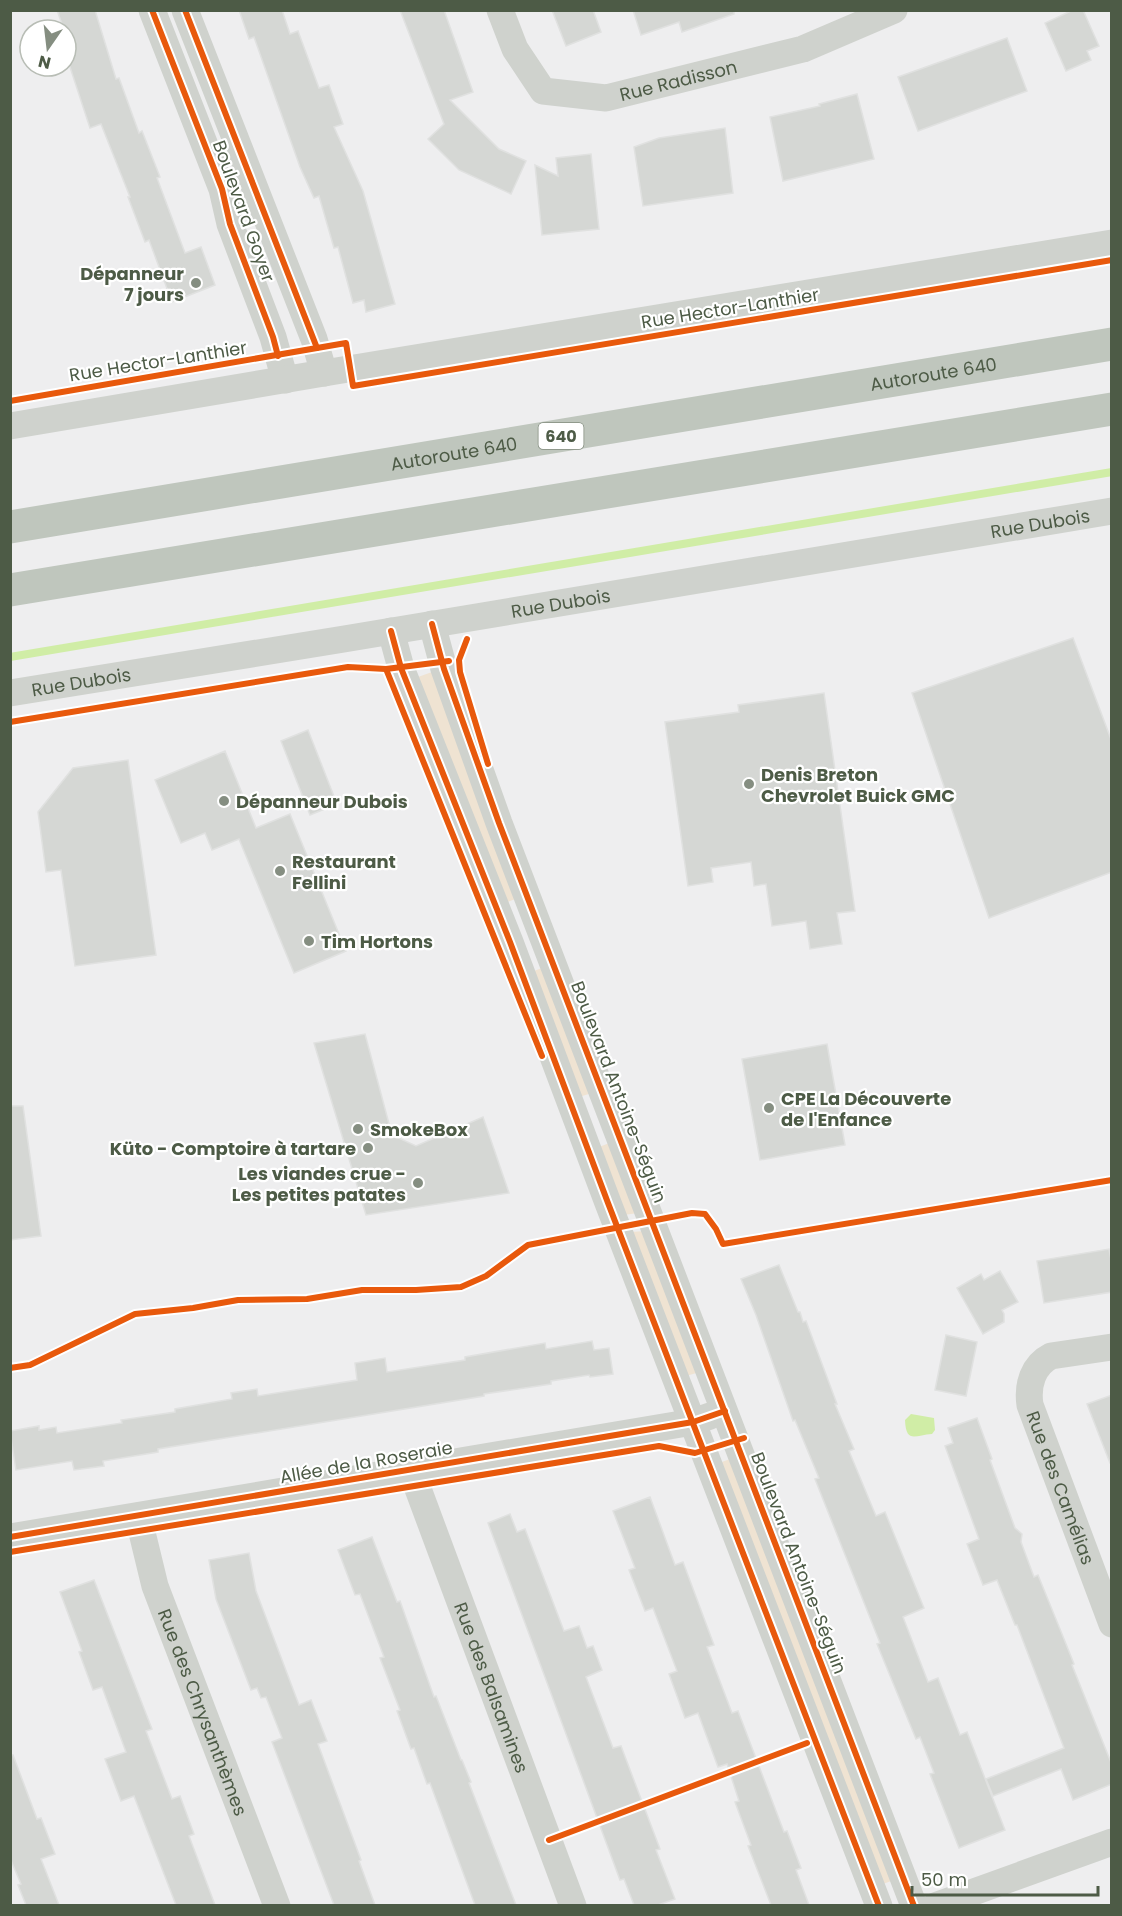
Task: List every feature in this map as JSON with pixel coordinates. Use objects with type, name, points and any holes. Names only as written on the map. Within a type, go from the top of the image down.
[{"type":"highway","name":"Autoroute 640","points":[[10,526],[1112,344]]},
{"type":"highway","points":[[10,590],[1112,409]]},
{"type":"street","name":"Boulevard Goyer","points":[[152,10],[222,189],[230,224],[273,336],[285,380]]},
{"type":"street","name":"Boulevard Goyer","points":[[185,10],[314,339],[324,373]]},
{"type":"street","name":"Rue Radisson","points":[[500,10],[515,49],[543,91],[606,98],[802,49],[894,10]]},
{"type":"street","name":"Rue Hector-Lanthier","points":[[10,426],[1112,243]]},
{"type":"street","name":"Rue Dubois","points":[[10,693],[1112,511]]},
{"type":"street","name":"Boulevard Antoine-Séguin","points":[[432,624],[444,669],[499,823],[914,1905]]},
{"type":"street","points":[[391,631],[401,668],[510,942],[879,1905]]},
{"type":"street","points":[[510,942],[542,933]]},
{"type":"street","points":[[579,1125],[612,1114]]},
{"type":"street","name":"Rue des Camélias","points":[[1112,1347],[1051,1356],[1035,1371],[1028,1394],[1030,1405],[1112,1624]]},
{"type":"street","name":"Allée de la Roseraie","points":[[10,1537],[693,1422],[725,1411]]},
{"type":"street","name":"Rue des Balsamines","points":[[411,1470],[573,1905]]},
{"type":"street","name":"Rue des Chrysanthèmes","points":[[138,1516],[154,1586],[277,1905]]},
{"type":"street","points":[[934,1905],[1112,1842]]},
{"type":"shaded area","points":[[432,672],[518,898],[505,903],[418,677]]},
{"type":"shaded area","points":[[545,967],[592,1093],[579,1097],[531,972]]},
{"type":"shaded area","points":[[612,1142],[638,1213],[624,1215],[599,1147]]},
{"type":"shaded area","points":[[646,1231],[700,1372],[686,1376],[630,1232]]},
{"type":"shaded area","points":[[911,1414],[934,1418],[935,1430],[932,1434],[910,1435],[907,1432],[905,1420]]},
{"type":"shaded area","points":[[733,1458],[894,1880],[880,1885],[719,1463]]},
{"type":"building","points":[[57,10],[95,10],[116,79],[119,78],[139,133],[142,131],[185,253],[201,247],[215,285],[172,302],[149,240],[145,242],[101,124],[90,128],[74,78],[78,78],[78,18],[60,18]]},
{"type":"building","points":[[239,10],[282,10],[290,34],[298,31],[319,88],[329,85],[343,124],[334,127],[363,191],[395,304],[366,312],[364,300],[353,303],[338,247],[334,248],[319,196],[314,198],[300,167],[254,37],[249,39]]},
{"type":"building","points":[[400,10],[444,10],[473,92],[450,100],[499,149],[526,161],[511,194],[459,170],[428,139],[444,124]]},
{"type":"building","points":[[552,10],[593,10],[601,32],[566,46]]},
{"type":"building","points":[[633,10],[734,10],[734,14],[682,32],[679,22],[641,35]]},
{"type":"building","points":[[1073,10],[1083,10],[1099,46],[1087,51],[1091,60],[1066,71],[1045,23]]},
{"type":"building","points":[[1007,38],[1027,91],[918,131],[898,77]]},
{"type":"building","points":[[857,94],[874,159],[783,181],[770,117],[820,106],[819,104]]},
{"type":"building","points":[[725,128],[733,193],[643,206],[634,147],[659,138]]},
{"type":"building","points":[[591,154],[599,229],[542,235],[535,165],[558,176],[556,158]]},
{"type":"building","points":[[1073,638],[1112,742],[1112,872],[989,918],[912,693]]},
{"type":"building","points":[[824,693],[855,911],[837,913],[842,944],[810,949],[806,921],[772,926],[766,884],[754,886],[751,862],[711,868],[713,882],[688,886],[665,722],[739,712],[738,705]]},
{"type":"building","points":[[308,730],[337,804],[310,815],[281,741]]},
{"type":"building","points":[[225,751],[256,828],[290,814],[346,951],[294,973],[239,839],[212,850],[205,833],[181,843],[155,780]]},
{"type":"building","points":[[128,760],[156,955],[75,966],[61,870],[46,872],[38,812],[73,768]]},
{"type":"building","points":[[365,1034],[392,1135],[416,1146],[483,1117],[509,1193],[366,1215],[314,1043]]},
{"type":"building","points":[[827,1044],[845,1145],[760,1160],[742,1059]]},
{"type":"building","points":[[10,1106],[23,1106],[41,1236],[10,1240]]},
{"type":"building","points":[[1109,1249],[1112,1265],[1112,1292],[1044,1303],[1037,1261]]},
{"type":"building","points":[[779,1265],[798,1312],[803,1322],[806,1321],[837,1404],[835,1404],[854,1449],[849,1451],[876,1516],[885,1512],[924,1608],[903,1617],[928,1682],[938,1678],[960,1735],[967,1732],[1005,1830],[959,1848],[930,1774],[934,1773],[920,1737],[916,1739],[877,1644],[880,1643],[815,1479],[819,1478],[795,1420],[793,1421],[741,1279]]},
{"type":"building","points":[[1000,1271],[1018,1302],[1002,1310],[1004,1322],[983,1334],[957,1288],[981,1274],[984,1280]]},
{"type":"building","points":[[946,1335],[977,1342],[966,1396],[935,1390]]},
{"type":"building","points":[[592,1341],[594,1350],[609,1348],[613,1374],[551,1381],[551,1384],[484,1394],[484,1396],[158,1449],[158,1452],[103,1461],[104,1466],[74,1470],[72,1461],[16,1470],[10,1431],[39,1426],[39,1430],[56,1427],[57,1433],[122,1423],[121,1420],[175,1412],[175,1409],[232,1399],[231,1393],[257,1389],[258,1396],[357,1380],[355,1363],[385,1358],[387,1372],[465,1360],[465,1357],[545,1343],[546,1349]]},
{"type":"building","points":[[1112,1395],[1112,1463],[1110,1463],[1087,1404]]},
{"type":"building","points":[[977,1418],[1015,1528],[1022,1534],[1021,1542],[1034,1577],[1038,1575],[1112,1765],[1112,1784],[1073,1800],[1061,1769],[993,1796],[986,1779],[1064,1748],[1017,1625],[1015,1625],[997,1580],[983,1585],[967,1544],[979,1539],[945,1446],[953,1443],[948,1428]]},
{"type":"building","points":[[650,1497],[675,1565],[683,1562],[714,1645],[707,1647],[732,1713],[738,1711],[784,1832],[787,1831],[801,1868],[796,1870],[809,1905],[771,1905],[748,1846],[751,1845],[735,1802],[739,1801],[727,1764],[718,1767],[698,1713],[685,1718],[669,1674],[677,1671],[653,1608],[645,1611],[629,1570],[635,1568],[613,1511]]},
{"type":"building","points":[[510,1514],[517,1532],[525,1529],[564,1631],[579,1626],[587,1648],[593,1646],[602,1670],[586,1677],[613,1748],[621,1746],[660,1849],[656,1850],[675,1899],[658,1905],[634,1905],[624,1879],[620,1880],[488,1523]]},
{"type":"building","points":[[372,1537],[397,1602],[400,1601],[434,1697],[436,1696],[471,1782],[469,1783],[516,1905],[475,1905],[430,1783],[427,1784],[414,1748],[411,1749],[397,1711],[400,1710],[380,1658],[384,1657],[360,1594],[355,1595],[338,1550]]},
{"type":"building","points":[[249,1553],[256,1591],[299,1705],[311,1700],[327,1741],[318,1744],[361,1860],[359,1861],[375,1905],[334,1905],[272,1742],[282,1738],[266,1697],[261,1698],[257,1688],[251,1690],[216,1599],[209,1560]]},
{"type":"building","points":[[94,1580],[152,1729],[146,1731],[172,1799],[180,1796],[194,1834],[189,1836],[215,1905],[176,1905],[134,1796],[121,1801],[105,1759],[126,1752],[102,1687],[93,1690],[79,1652],[82,1651],[60,1592]]},
{"type":"building","points":[[10,1755],[13,1755],[37,1819],[41,1818],[55,1854],[41,1859],[59,1905],[26,1905],[18,1885],[21,1884],[10,1858]]},
{"type":"waterway","points":[[10,657],[1112,472]]},
{"type":"cycle path","points":[[152,10],[222,189],[230,224],[278,356]]},
{"type":"cycle path","points":[[185,10],[317,348]]},
{"type":"cycle path","points":[[10,401],[346,343],[353,386],[1112,260]]},
{"type":"cycle path","points":[[432,624],[444,669],[499,823],[914,1906]]},
{"type":"cycle path","points":[[391,631],[401,668],[510,942],[879,1906]]},
{"type":"cycle path","points":[[467,639],[459,660],[460,672],[488,764]]},
{"type":"cycle path","points":[[10,722],[348,667],[386,669],[449,661]]},
{"type":"cycle path","points":[[386,669],[542,1056]]},
{"type":"cycle path","points":[[10,1368],[30,1365],[135,1314],[193,1308],[238,1300],[307,1299],[362,1290],[461,1287],[486,1276],[528,1245],[692,1213],[705,1214],[723,1244],[1112,1180]]},
{"type":"cycle path","points":[[10,1537],[693,1422],[725,1411]]},
{"type":"cycle path","points":[[10,1552],[659,1446],[695,1453],[744,1438]]},
{"type":"cycle path","points":[[549,1840],[807,1743]]},
{"type":"place","name":"Dépanneur 7 jours","points":[[196,283]]},
{"type":"place","name":"Denis Breton Chevrolet Buick GMC","points":[[749,784]]},
{"type":"place","name":"Dépanneur Dubois","points":[[224,801]]},
{"type":"place","name":"Restaurant Fellini","points":[[280,871]]},
{"type":"place","name":"Tim Hortons","points":[[309,941]]},
{"type":"place","name":"CPE La Découverte de l'Enfance","points":[[769,1108]]},
{"type":"place","name":"SmokeBox","points":[[358,1129]]},
{"type":"place","name":"Küto - Comptoire à tartare","points":[[368,1148]]},
{"type":"place","name":"Les viandes crue - Les petites patates","points":[[418,1183]]}]
